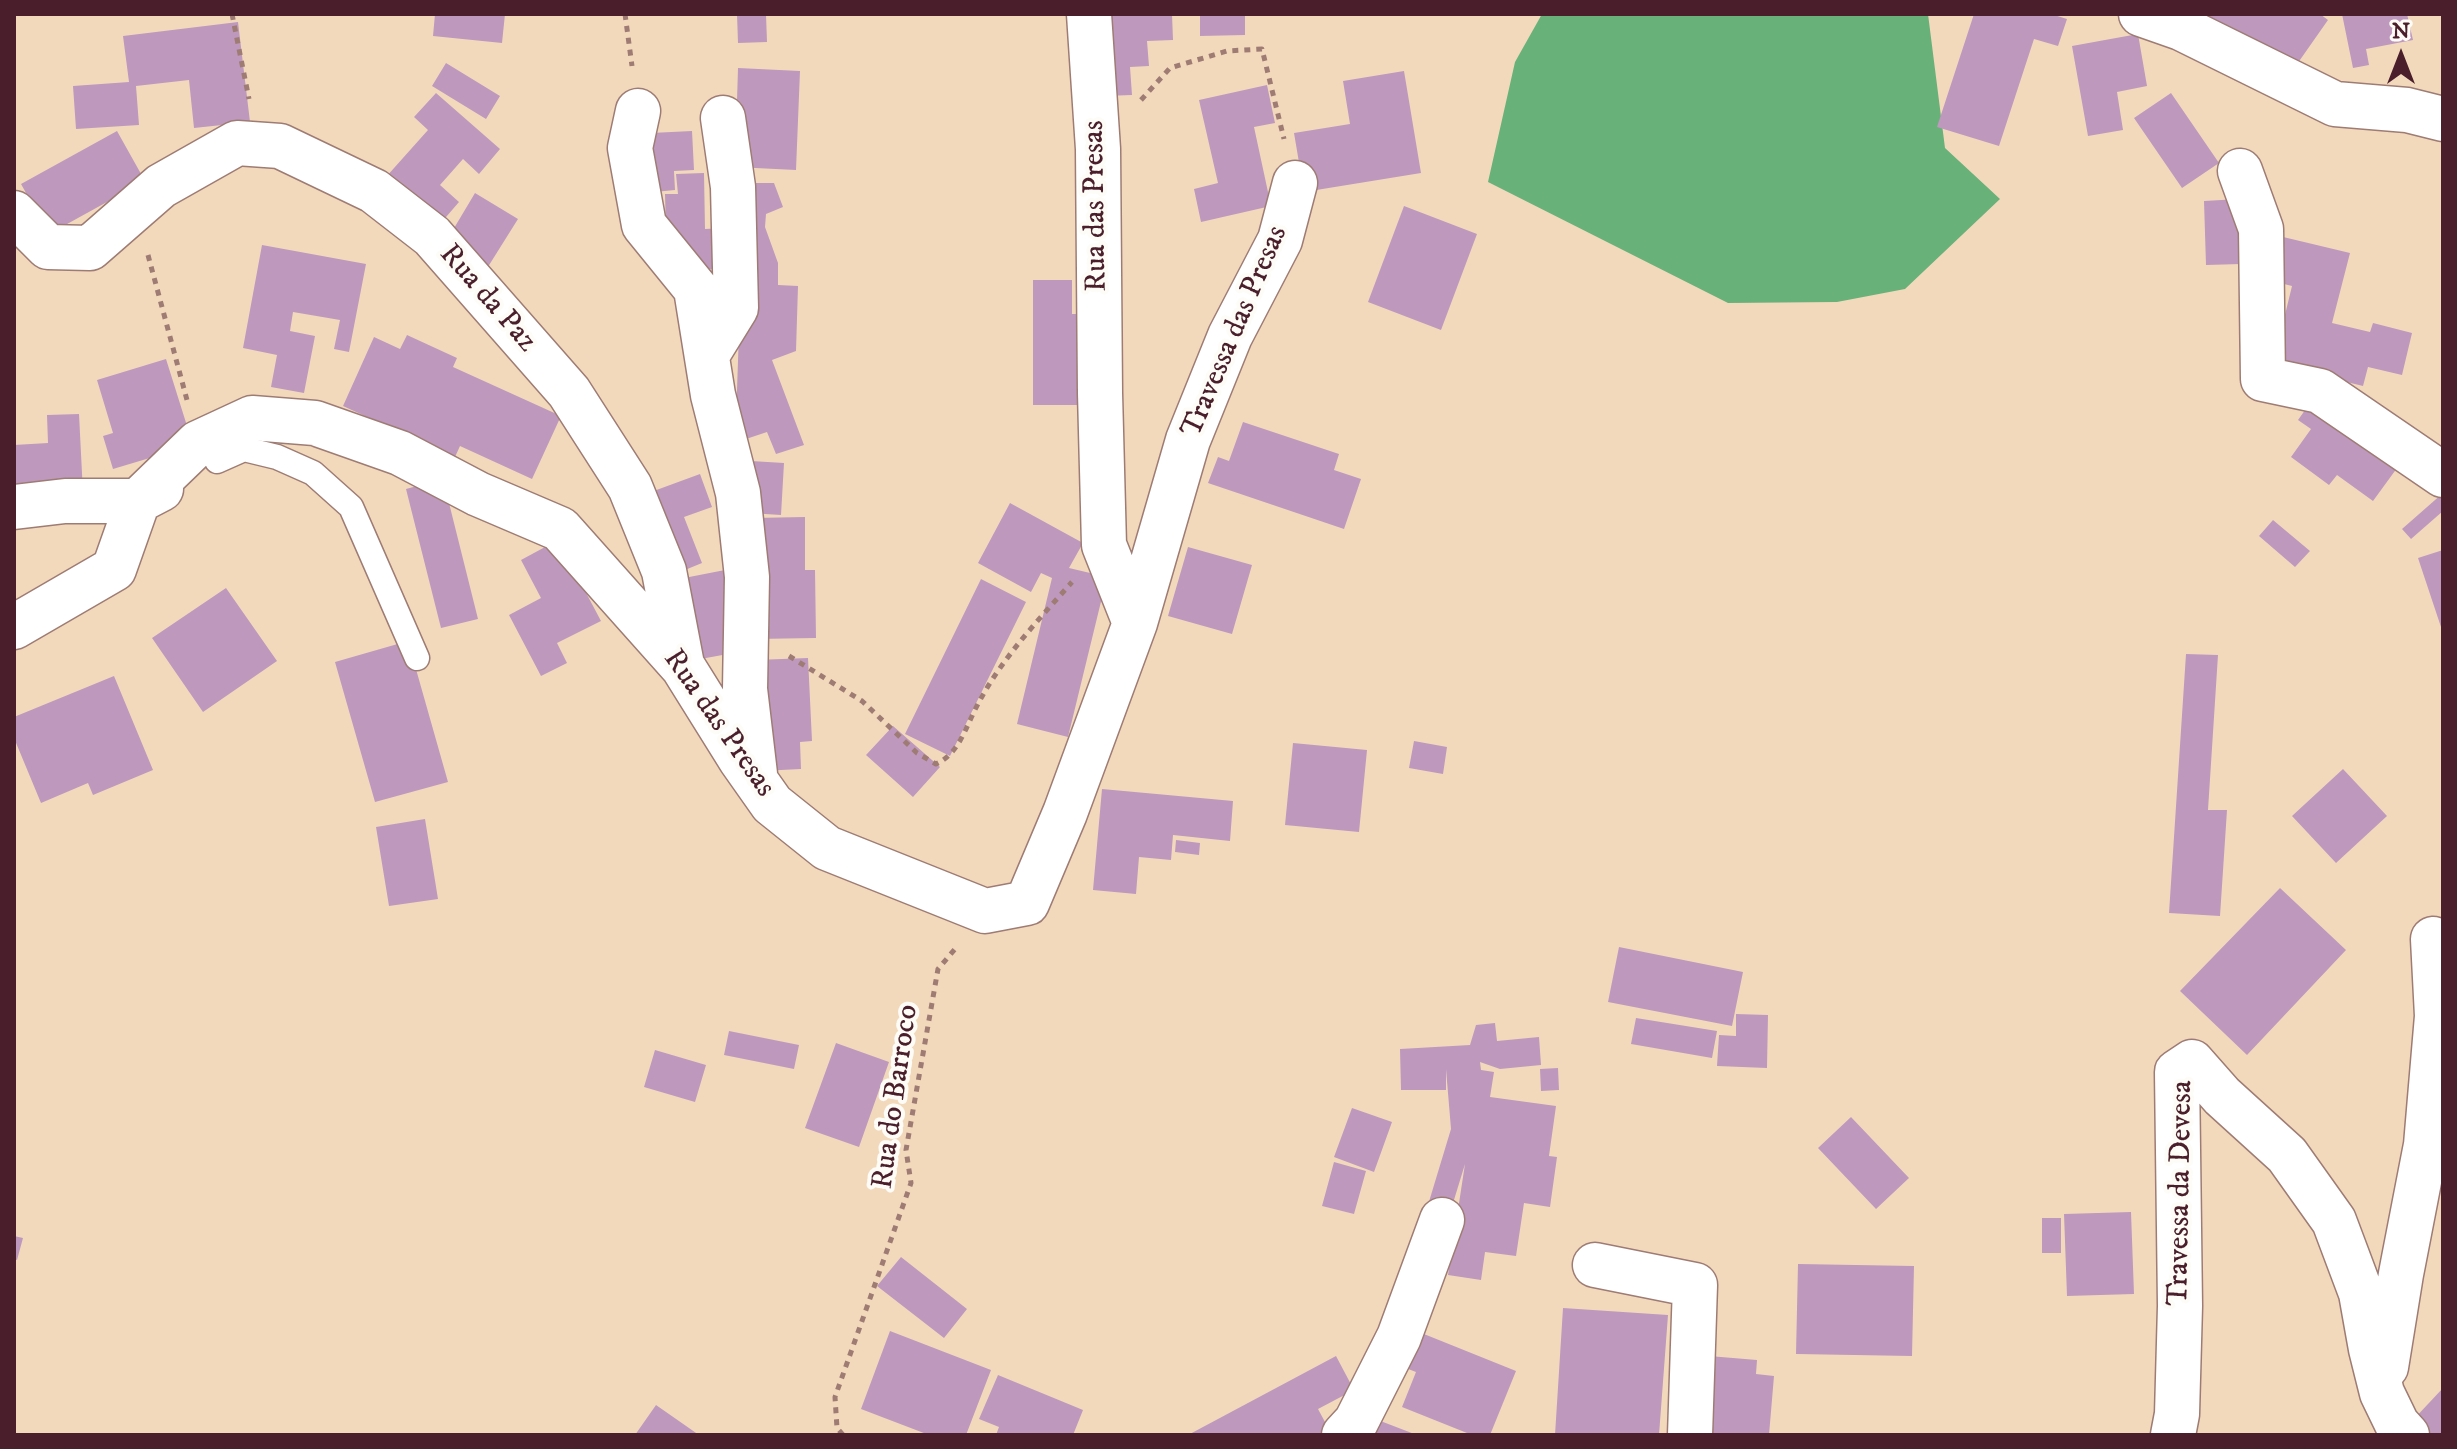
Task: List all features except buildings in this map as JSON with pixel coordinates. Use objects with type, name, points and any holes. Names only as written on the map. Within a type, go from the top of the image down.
[{"type":"street","name":"Rua das Presas","points":[[1089,14],[1098,149],[1104,545],[1135,623]]},
{"type":"street","points":[[2141,14],[2181,28],[2335,104],[2407,110],[2443,119]]},
{"type":"street","points":[[638,111],[630,148],[644,225],[696,289],[713,395],[738,493],[747,577],[745,689],[755,780]]},
{"type":"street","points":[[707,355],[736,308],[733,187],[723,118]]},
{"type":"street","name":"Rua da Paz","points":[[14,213],[48,247],[90,248],[161,186],[237,143],[280,146],[374,191],[432,236],[569,392],[630,487],[664,571],[683,667]]},
{"type":"street","points":[[2240,171],[2261,229],[2263,379],[2320,391],[2443,475]]},
{"type":"street","name":"Travessa das Presas","points":[[1135,623],[1188,440],[1230,336],[1280,240],[1295,183]]},
{"type":"street","name":"Rua das Presas","points":[[14,627],[114,569],[138,501],[198,443],[252,418],[315,423],[400,453],[478,494],[560,529],[683,667],[772,804],[827,848],[985,911]]},
{"type":"street","points":[[14,507],[65,501],[138,501],[217,461]]},
{"type":"street","points":[[985,911],[1027,903],[1065,813],[1135,623]]},
{"type":"street","points":[[2382,1393],[2426,1145],[2437,1016],[2433,939]]},
{"type":"street","name":"Travessa da Devesa","points":[[2173,1435],[2177,1414],[2180,1306],[2177,1072],[2192,1062],[2222,1096],[2287,1155],[2334,1221],[2361,1293],[2382,1393],[2397,1424],[2407,1435]]},
{"type":"street","points":[[1344,1435],[1356,1422],[1399,1337],[1442,1220]]},
{"type":"street","points":[[1595,1265],[1695,1285],[1690,1435]]},
{"type":"lane","points":[[217,461],[244,449],[277,457],[313,473],[351,507],[417,658]]},
{"type":"path","points":[[232,14],[258,145]]},
{"type":"path","points":[[625,14],[638,111]]},
{"type":"path","points":[[1098,149],[1170,68],[1227,51],[1262,49],[1295,183]]},
{"type":"path","points":[[135,208],[176,357]]},
{"type":"path","points":[[746,645],[776,648],[862,701],[917,753],[936,764],[947,759],[959,743],[980,698],[1005,659],[1104,545]]},
{"type":"path","name":"Rua do Barroco","points":[[843,1435],[837,1428],[835,1397],[911,1183],[906,1150],[938,969],[985,911]]},
{"type":"green space","points":[[1542,14],[1928,14],[1945,148],[2000,199],[1905,289],[1837,302],[1728,303],[1488,182],[1515,62]]}]
